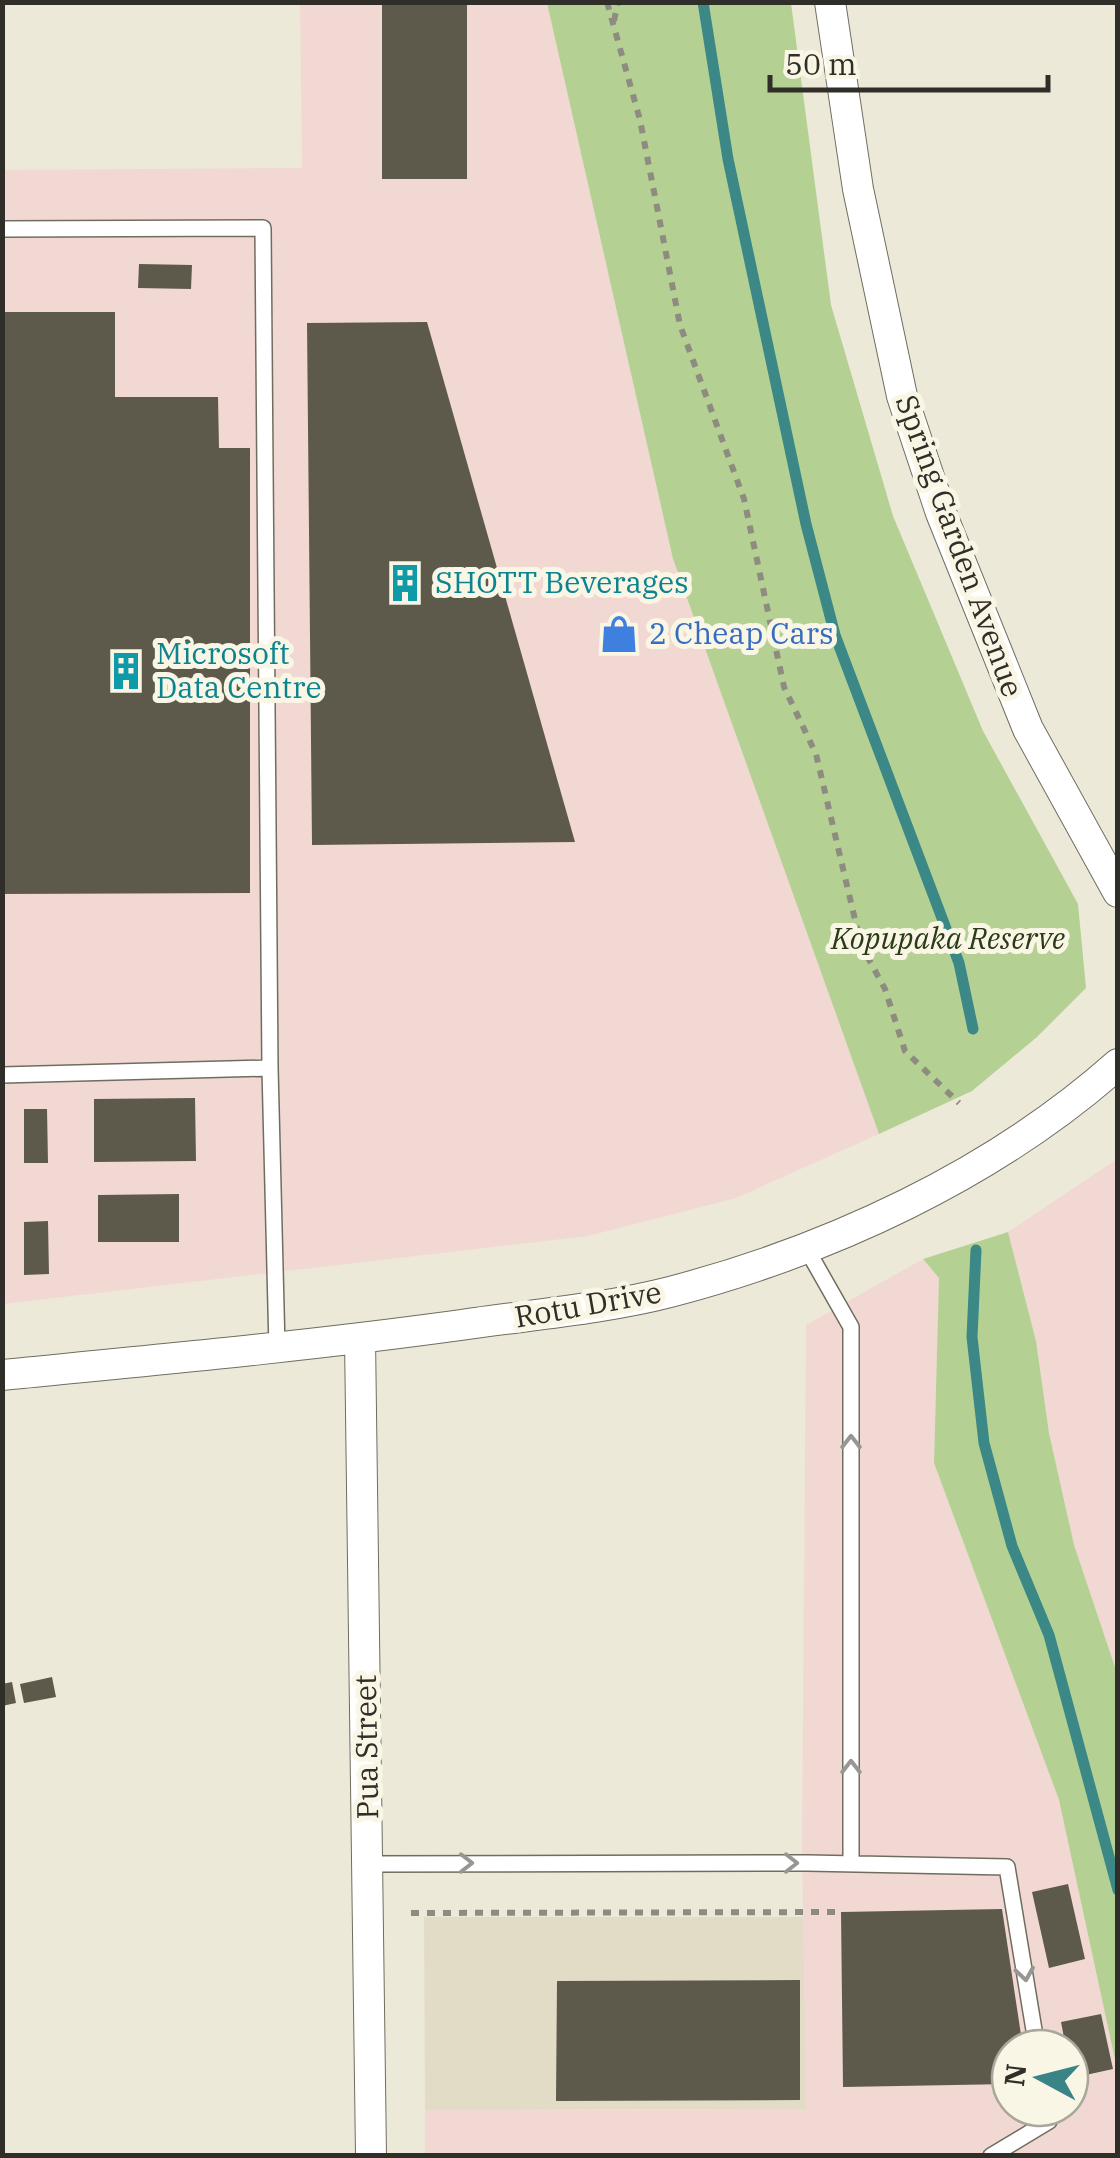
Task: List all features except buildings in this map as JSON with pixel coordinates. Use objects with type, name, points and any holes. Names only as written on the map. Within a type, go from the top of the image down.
[{"type":"street","name":"Spring Garden Avenue","points":[[830,2],[858,189],[902,396],[941,513],[1028,729],[1118,892]]},
{"type":"street","name":"Rotu Drive","points":[[2,1375],[360,1338],[667,1292],[754,1267],[806,1246],[874,1218],[980,1165],[1092,1087],[1118,1064]]},
{"type":"street","name":"Pua Street","points":[[360,1338],[371,2156]]},
{"type":"lane","points":[[2,229],[263,228],[270,1068],[277,1348]]},
{"type":"lane","points":[[2,1074],[270,1068]]},
{"type":"lane","points":[[806,1246],[850,1327],[851,1864]]},
{"type":"lane","points":[[368,1864],[1007,1867],[1034,2028]]},
{"type":"lane","points":[[991,2156],[1037,2128]]},
{"type":"path","points":[[608,2],[640,120],[680,324],[744,499],[784,687],[816,754],[861,945],[885,989],[905,1051],[958,1103]]},
{"type":"path","points":[[613,23],[618,2]]},
{"type":"path","points":[[411,1913],[841,1912]]},
{"type":"shaded area","points":[[300,3],[547,3],[673,559],[879,1134],[736,1198],[588,1236],[3,1304],[2,170],[302,168]]},
{"type":"shaded area","points":[[1117,1159],[1117,1673],[1074,1546],[1049,1433],[1036,1341],[1008,1232]]},
{"type":"shaded area","points":[[923,1259],[939,1278],[934,1463],[1059,1800],[1117,2069],[1117,2151],[1110,2156],[425,2155],[425,2110],[806,2109],[802,1845],[806,1325]]},
{"type":"shaded area","points":[[424,1917],[805,1917],[807,2109],[425,2110]]},
{"type":"green space","name":"Kopupaka Reserve","points":[[547,3],[791,3],[831,305],[893,516],[983,731],[1078,904],[1086,988],[1037,1037],[972,1091],[879,1134],[673,559]]},
{"type":"green space","points":[[1008,1232],[1036,1341],[1049,1433],[1074,1545],[1117,1673],[1117,2069],[1059,1800],[934,1463],[939,1278],[923,1259]]},
{"type":"waterway","points":[[703,2],[728,159],[806,524],[835,635],[959,963],[973,1029]]},
{"type":"waterway","points":[[976,1250],[972,1337],[984,1443],[1012,1546],[1049,1635],[1118,1890]]},
{"type":"place","name":"SHOTT Beverages","points":[[405,583]]},
{"type":"place","name":"2 Cheap Cars","points":[[619,634]]},
{"type":"place","name":"Microsoft Data Centre","points":[[126,671]]}]
